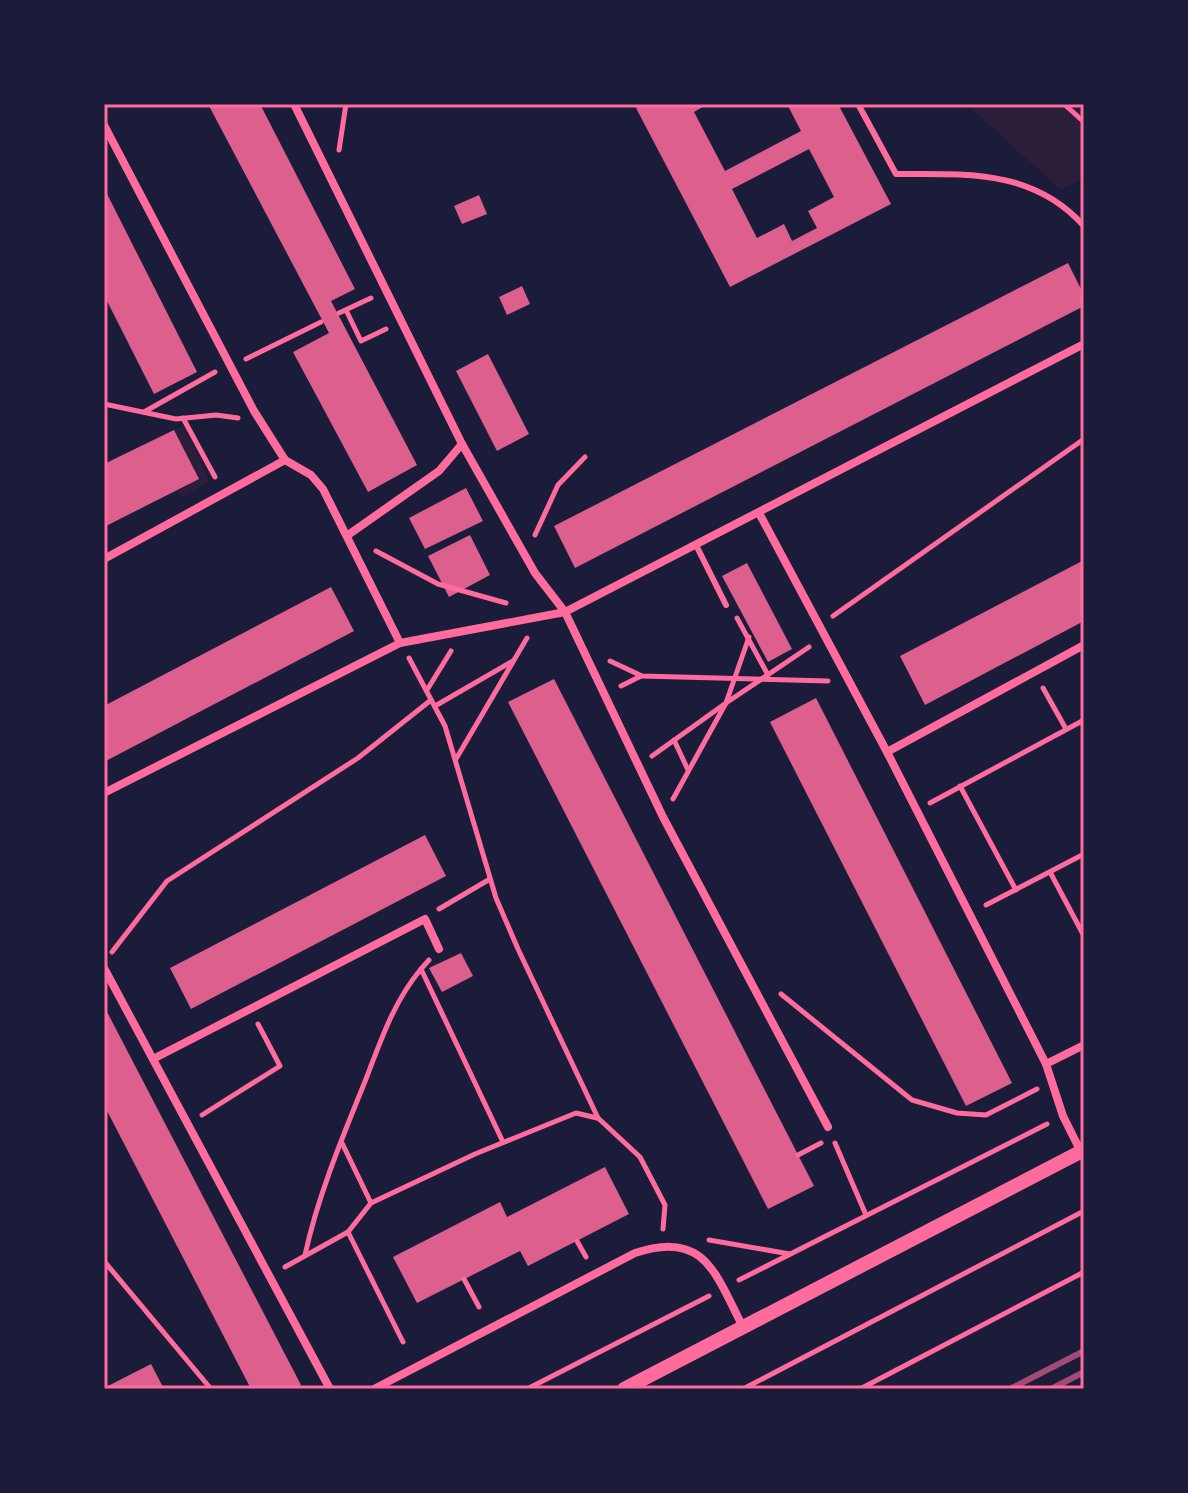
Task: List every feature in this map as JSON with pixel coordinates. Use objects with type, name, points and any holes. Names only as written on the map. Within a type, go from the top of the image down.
[{"type":"street","points":[[294,104],[462,444],[527,559],[565,612],[663,817],[828,1127]]},
{"type":"street","points":[[104,125],[254,411],[285,460],[311,475],[323,489],[400,643]]},
{"type":"street","points":[[104,793],[400,643],[565,612],[1084,344]]},
{"type":"street","points":[[348,535],[439,471],[462,444]]},
{"type":"street","points":[[104,559],[285,460]]},
{"type":"street","points":[[624,1389],[1082,1151],[1063,1116],[1046,1064],[849,678],[759,513]]},
{"type":"street","points":[[887,752],[1084,645]]},
{"type":"street","points":[[153,1059],[425,919],[439,949]]},
{"type":"street","points":[[104,968],[330,1389]]},
{"type":"street","points":[[1046,1064],[1084,1045]]},
{"type":"street","points":[[374,1389],[635,1253],[662,1244],[687,1248],[705,1259],[743,1327]]},
{"type":"lane","points":[[858,104],[896,174],[986,174],[1051,197],[1084,226]]},
{"type":"lane","points":[[696,545],[726,605]]},
{"type":"path","points":[[334,185],[346,104]]},
{"type":"path","points":[[1064,104],[1084,122]]},
{"type":"path","points":[[339,313],[386,290]]},
{"type":"path","points":[[346,310],[361,341],[402,321]]},
{"type":"path","points":[[144,412],[321,322]]},
{"type":"path","points":[[104,404],[183,418],[216,415],[241,418],[254,411]]},
{"type":"path","points":[[183,418],[217,482]]},
{"type":"path","points":[[819,625],[1084,439]]},
{"type":"path","points":[[527,559],[551,497],[585,457]]},
{"type":"path","points":[[348,535],[438,584],[506,603]]},
{"type":"path","points":[[726,605],[749,637],[766,677]]},
{"type":"path","points":[[456,759],[540,617]]},
{"type":"path","points":[[426,690],[465,630]]},
{"type":"path","points":[[638,766],[825,636]]},
{"type":"path","points":[[663,817],[726,703],[749,637]]},
{"type":"path","points":[[400,643],[433,703],[456,759],[490,879],[518,949],[598,1118],[640,1157],[665,1205],[662,1244]]},
{"type":"path","points":[[581,648],[642,676],[849,678]]},
{"type":"path","points":[[104,961],[167,881],[358,758],[433,703],[514,661]]},
{"type":"path","points":[[1034,672],[1066,729]]},
{"type":"path","points":[[917,810],[1084,720]]},
{"type":"path","points":[[674,740],[688,770]]},
{"type":"path","points":[[960,786],[1016,890]]},
{"type":"path","points":[[969,914],[1084,854]]},
{"type":"path","points":[[1050,872],[1084,936]]},
{"type":"path","points":[[425,919],[490,879]]},
{"type":"path","points":[[305,1255],[341,1142],[388,1020],[407,986],[439,949]]},
{"type":"path","points":[[421,969],[503,1142]]},
{"type":"path","points":[[754,989],[774,987],[809,1020],[912,1100],[957,1113],[986,1115],[1045,1085]]},
{"type":"path","points":[[188,1124],[280,1066],[250,1009]]},
{"type":"path","points":[[269,1276],[348,1232],[371,1203],[503,1142],[576,1113],[598,1118]]},
{"type":"path","points":[[527,1389],[1063,1116]]},
{"type":"path","points":[[798,1155],[833,1137],[866,1215]]},
{"type":"path","points":[[341,1142],[371,1203]]},
{"type":"path","points":[[743,1389],[1084,1211]]},
{"type":"path","points":[[348,1232],[403,1342]]},
{"type":"path","points":[[708,1240],[791,1254]]},
{"type":"path","points":[[577,1241],[586,1257]]},
{"type":"path","points":[[104,1261],[211,1389]]},
{"type":"path","points":[[860,1389],[1084,1272]]},
{"type":"path","points":[[464,1279],[479,1307]]},
{"type":"shaded area","points":[[966,104],[1084,104],[1084,178],[1061,190]]},
{"type":"shaded area","points":[[183,425],[210,481],[181,497],[178,490],[198,479],[174,430]]},
{"type":"building","points":[[208,104],[260,104],[355,289],[331,301],[417,465],[368,492],[293,352],[329,333]]},
{"type":"building","points":[[644,104],[708,104],[694,112],[725,171],[801,131],[787,104],[838,104],[891,204],[730,287],[636,108]],"holes":[[[809,149],[834,197],[808,211],[817,228],[792,241],[784,224],[757,238],[732,189]]]},
{"type":"building","points":[[104,188],[197,372],[154,394],[104,295]]},
{"type":"building","points":[[479,195],[487,214],[462,224],[454,206]]},
{"type":"building","points":[[1068,263],[1084,295],[1084,306],[575,568],[554,526]]},
{"type":"building","points":[[522,286],[530,304],[507,315],[499,297]]},
{"type":"building","points":[[488,354],[529,434],[497,451],[456,371]]},
{"type":"building","points":[[174,430],[199,479],[104,527],[104,464]]},
{"type":"building","points":[[466,488],[483,521],[425,549],[409,518]]},
{"type":"building","points":[[470,535],[490,575],[449,597],[428,556]]},
{"type":"building","points":[[1084,560],[1084,621],[925,705],[900,656]]},
{"type":"building","points":[[747,563],[792,649],[768,662],[722,576]]},
{"type":"building","points":[[331,587],[354,631],[104,762],[104,706]]},
{"type":"building","points":[[554,679],[814,1186],[768,1209],[508,702]]},
{"type":"building","points":[[816,698],[1012,1083],[966,1106],[770,722]]},
{"type":"building","points":[[425,835],[446,876],[191,1009],[170,968]]},
{"type":"building","points":[[461,953],[473,976],[442,992],[429,968]]},
{"type":"building","points":[[104,1006],[301,1385],[292,1389],[251,1389],[104,1105]]},
{"type":"building","points":[[605,1167],[629,1214],[528,1266],[520,1251],[417,1303],[393,1257],[500,1202],[507,1217]]},
{"type":"building","points":[[151,1364],[164,1389],[104,1389],[104,1388]]},
{"type":"railway","points":[[1010,1389],[1084,1351]]},
{"type":"railway","points":[[1051,1389],[1084,1372]]}]
